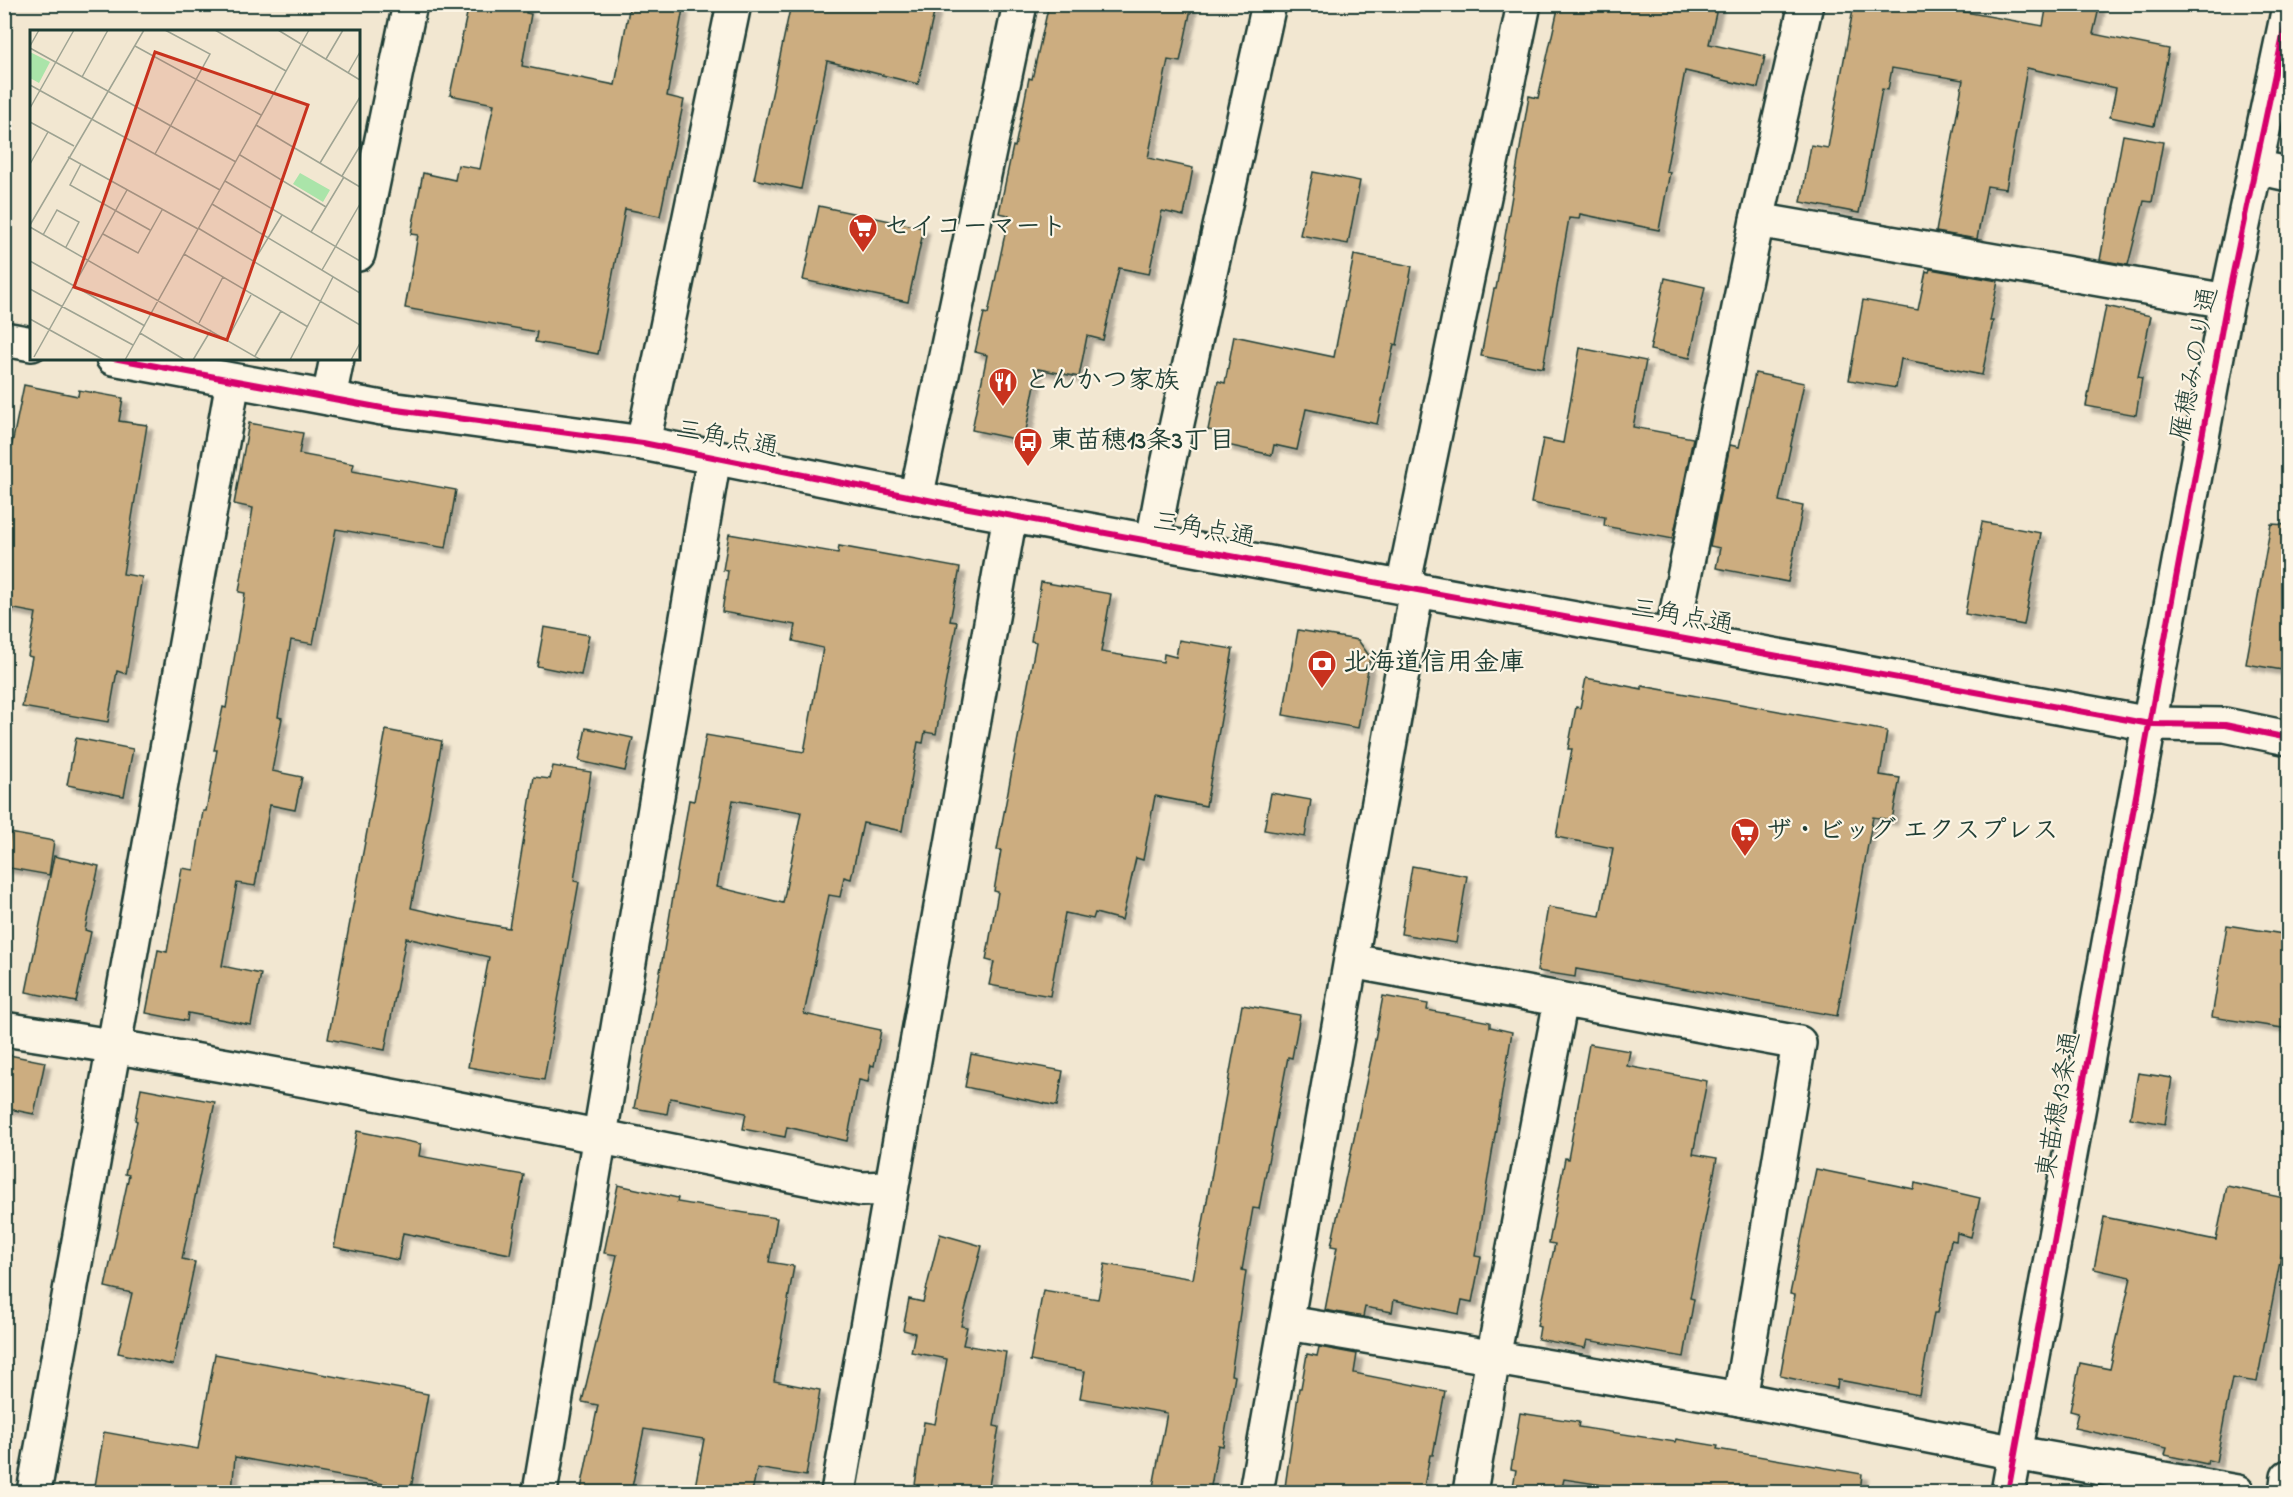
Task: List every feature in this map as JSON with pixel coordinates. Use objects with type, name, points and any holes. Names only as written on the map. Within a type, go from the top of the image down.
[{"type":"street","points":[[360,244],[410,4]]},
{"type":"street","points":[[643,443],[734,4]]},
{"type":"street","points":[[916,498],[1020,4]]},
{"type":"street","points":[[1153,541],[1269,4]]},
{"type":"street","points":[[1257,1492],[1351,961],[1410,588],[1524,4]]},
{"type":"street","points":[[1672,636],[1757,220],[1806,4]]},
{"type":"street","name":"雁穂みのり通","points":[[2150,724],[2227,301],[2289,12]]},
{"type":"street","points":[[2256,167],[2289,174]]},
{"type":"street","points":[[1757,220],[2227,301]]},
{"type":"street","points":[[4,339],[30,344]]},
{"type":"street","name":"三角点通","points":[[123,360],[382,408],[643,443],[916,498],[2150,724],[2225,725],[2289,738]]},
{"type":"street","points":[[329,398],[337,360]]},
{"type":"street","points":[[34,1492],[233,381]]},
{"type":"street","points":[[540,1492],[714,457]]},
{"type":"street","points":[[838,1492],[1010,515]]},
{"type":"street","name":"東苗穂13条通","points":[[2008,1492],[2150,724]]},
{"type":"street","points":[[1351,961],[1799,1043],[1740,1399]]},
{"type":"street","points":[[1470,1492],[1561,1000]]},
{"type":"street","points":[[4,1029],[113,1045],[601,1136],[861,1188],[891,1188]]},
{"type":"street","points":[[1288,1323],[1740,1399],[2016,1453],[2237,1492]]},
{"type":"street","points":[[2286,1492],[2289,1477]]},
{"type":"building","points":[[469,4],[528,4],[526,13],[531,14],[522,66],[615,85],[630,4],[662,4],[683,9],[667,96],[684,100],[660,216],[625,209],[598,354],[535,342],[537,332],[405,308],[418,235],[411,234],[423,173],[455,180],[458,165],[480,169],[494,104],[450,95]]},
{"type":"building","points":[[791,4],[936,4],[918,84],[827,61],[801,189],[754,179]]},
{"type":"building","points":[[1049,4],[1192,4],[1180,62],[1168,60],[1148,158],[1193,168],[1184,216],[1162,211],[1149,274],[1119,268],[1103,340],[1087,336],[1079,377],[1038,369],[1024,441],[972,430],[987,355],[975,352],[984,313],[988,314],[1009,215],[999,213],[1013,146],[1015,147],[1029,78],[1032,79]]},
{"type":"building","points":[[1559,4],[1718,4],[1709,44],[1765,56],[1758,88],[1685,71],[1666,171],[1670,172],[1659,230],[1580,214],[1579,219],[1569,218],[1543,368],[1481,356],[1494,289],[1496,289],[1529,96],[1538,98]]},
{"type":"building","points":[[1854,4],[1921,4],[2043,26],[2047,4],[2100,4],[2093,34],[2169,49],[2154,126],[2110,117],[2116,88],[2027,68],[2006,189],[1987,186],[1977,239],[1936,232],[1963,80],[1892,68],[1888,90],[1882,89],[1859,213],[1801,202],[1811,145],[1828,148]]},
{"type":"building","points":[[2123,135],[2163,142],[2152,202],[2144,201],[2128,265],[2100,260]]},
{"type":"building","points":[[1313,172],[1360,181],[1348,244],[1300,235]]},
{"type":"building","name":"セイコーマート","points":[[819,206],[924,228],[908,302],[803,280]]},
{"type":"building","points":[[1354,255],[1412,266],[1397,345],[1394,344],[1377,424],[1306,409],[1297,450],[1274,445],[1272,455],[1227,445],[1229,434],[1208,430],[1218,381],[1225,383],[1234,336],[1334,357]]},
{"type":"building","points":[[1930,269],[1998,281],[1982,375],[1901,359],[1896,388],[1849,380],[1863,300],[1918,310],[1926,271],[1929,272]]},
{"type":"building","points":[[1665,278],[1705,287],[1690,358],[1650,350]]},
{"type":"building","points":[[2106,306],[2151,316],[2138,377],[2142,378],[2136,415],[2086,406]]},
{"type":"building","points":[[1580,348],[1646,361],[1633,427],[1693,438],[1673,539],[1604,526],[1605,517],[1531,503],[1543,439],[1563,443]]},
{"type":"building","points":[[1755,373],[1804,383],[1779,501],[1803,506],[1788,582],[1716,568],[1720,548],[1710,546],[1730,445],[1739,447]]},
{"type":"building","points":[[24,385],[78,396],[79,390],[123,398],[119,421],[147,425],[123,574],[142,577],[126,674],[117,671],[108,722],[22,707],[32,657],[28,656],[36,613],[4,607],[4,442],[12,444]]},
{"type":"building","points":[[249,423],[303,433],[299,454],[354,464],[352,471],[456,490],[446,548],[336,529],[313,644],[291,640],[278,717],[282,718],[272,771],[302,777],[295,810],[270,805],[255,886],[237,883],[222,966],[261,974],[251,1025],[188,1013],[187,1021],[146,1013],[158,950],[167,952],[182,868],[194,870],[203,811],[206,811],[217,750],[214,750],[223,707],[226,708],[245,593],[239,592],[253,508],[234,504]]},
{"type":"building","points":[[1982,522],[2041,533],[2024,625],[1965,614]]},
{"type":"building","points":[[2271,524],[2289,525],[2289,671],[2246,664]]},
{"type":"building","points":[[729,534],[838,553],[839,546],[960,568],[950,621],[957,622],[936,734],[925,732],[923,743],[918,742],[902,831],[863,823],[851,879],[844,877],[840,897],[829,895],[804,1014],[881,1030],[874,1066],[871,1065],[868,1082],[859,1080],[847,1141],[787,1127],[785,1137],[743,1129],[746,1113],[670,1098],[667,1114],[634,1108],[663,956],[689,800],[694,801],[706,735],[804,752],[823,648],[793,641],[796,625],[722,612],[728,571],[723,570]],"holes":[[[733,800],[801,812],[783,903],[717,887]]]},
{"type":"building","points":[[1041,582],[1111,594],[1101,652],[1163,662],[1164,654],[1176,657],[1179,640],[1233,649],[1206,806],[1155,796],[1143,860],[1136,858],[1122,920],[1095,913],[1093,919],[1065,913],[1050,996],[989,985],[994,962],[986,960],[998,892],[994,891],[1001,850],[997,850],[1036,642],[1031,641]]},
{"type":"building","points":[[544,627],[589,635],[581,675],[537,666]]},
{"type":"building","points":[[1298,630],[1358,640],[1370,657],[1358,728],[1283,715]]},
{"type":"building","points":[[1586,678],[1642,689],[1642,686],[1887,731],[1880,775],[1900,778],[1892,820],[1873,817],[1837,1016],[1576,969],[1575,977],[1537,971],[1548,907],[1600,916],[1613,848],[1556,837],[1572,749],[1568,749],[1576,707],[1580,708]]},
{"type":"building","points":[[586,728],[633,738],[625,771],[579,761]]},
{"type":"building","points":[[386,730],[442,741],[411,908],[460,919],[509,928],[534,777],[550,779],[553,766],[591,772],[574,881],[579,882],[544,1080],[468,1067],[489,957],[406,938],[385,1050],[328,1039]]},
{"type":"building","points":[[76,738],[133,749],[124,796],[67,785]]},
{"type":"building","points":[[1271,793],[1311,800],[1305,837],[1264,830]]},
{"type":"building","points":[[10,833],[54,841],[49,875],[4,867]]},
{"type":"building","points":[[54,856],[99,866],[85,930],[91,932],[76,1002],[26,992]]},
{"type":"building","points":[[1412,866],[1467,876],[1456,943],[1401,934]]},
{"type":"building","points":[[2227,925],[2289,935],[2289,1029],[2212,1017]]},
{"type":"building","points":[[1383,996],[1428,1004],[1427,1010],[1490,1022],[1490,1027],[1512,1032],[1475,1256],[1481,1257],[1472,1302],[1462,1300],[1459,1314],[1394,1300],[1392,1312],[1365,1307],[1363,1317],[1325,1310],[1337,1247],[1331,1246]]},
{"type":"building","points":[[1242,1005],[1300,1015],[1292,1058],[1288,1057],[1259,1209],[1253,1208],[1242,1270],[1246,1271],[1231,1375],[1235,1376],[1223,1446],[1218,1445],[1210,1492],[1152,1492],[1167,1413],[1080,1398],[1085,1371],[1030,1361],[1043,1290],[1098,1299],[1105,1264],[1193,1279]]},
{"type":"building","points":[[1589,1044],[1630,1051],[1627,1066],[1707,1081],[1693,1154],[1717,1158],[1690,1298],[1694,1299],[1684,1357],[1587,1340],[1585,1348],[1538,1339],[1540,1327],[1537,1326],[1555,1244],[1549,1243],[1565,1158],[1568,1159]]},
{"type":"building","points":[[4,1054],[45,1062],[34,1114],[4,1108]]},
{"type":"building","points":[[971,1054],[1063,1071],[1057,1106],[965,1087]]},
{"type":"building","points":[[2138,1073],[2172,1078],[2165,1124],[2130,1118]]},
{"type":"building","points":[[141,1088],[215,1102],[182,1259],[195,1262],[173,1365],[118,1353],[132,1293],[105,1287],[129,1175],[125,1174],[137,1121],[135,1120]]},
{"type":"building","points":[[357,1131],[421,1144],[419,1156],[524,1175],[510,1254],[403,1233],[398,1260],[334,1247]]},
{"type":"building","points":[[1816,1169],[1914,1189],[1915,1183],[1980,1198],[1971,1237],[1957,1233],[1956,1241],[1951,1240],[1938,1313],[1934,1313],[1919,1395],[1838,1380],[1837,1388],[1780,1376],[1795,1295],[1790,1294]]},
{"type":"building","points":[[618,1185],[678,1198],[677,1202],[777,1218],[769,1262],[794,1266],[774,1381],[820,1390],[806,1476],[757,1468],[752,1492],[694,1492],[704,1439],[644,1429],[631,1492],[598,1492],[581,1489],[598,1405],[582,1402],[617,1255],[604,1253]]},
{"type":"building","points":[[2227,1186],[2289,1199],[2289,1214],[2257,1382],[2232,1378],[2216,1462],[2208,1460],[2207,1464],[2165,1455],[2167,1448],[2074,1428],[2078,1413],[2070,1411],[2080,1363],[2110,1369],[2131,1277],[2094,1269],[2104,1217],[2216,1240]]},
{"type":"building","points":[[940,1234],[982,1246],[961,1326],[967,1327],[963,1345],[1006,1352],[994,1426],[999,1427],[988,1492],[914,1492],[924,1422],[935,1424],[947,1359],[911,1352],[915,1333],[903,1330],[909,1299],[923,1302]]},
{"type":"building","points":[[1319,1347],[1357,1354],[1354,1373],[1445,1391],[1433,1455],[1430,1455],[1423,1492],[1290,1492],[1291,1488],[1285,1487],[1299,1388],[1301,1388],[1307,1354],[1317,1356]]},
{"type":"building","points":[[215,1354],[428,1394],[411,1489],[235,1457],[232,1492],[94,1492],[104,1432],[198,1449]]},
{"type":"building","points":[[1520,1413],[1579,1422],[1578,1427],[1675,1442],[1676,1439],[1718,1446],[1717,1449],[1862,1474],[1860,1492],[1648,1492],[1564,1479],[1561,1492],[1512,1492],[1516,1470],[1511,1469]]},
{"type":"cycle path","points":[[2008,1492],[2227,301],[2288,12]]},
{"type":"cycle path","points":[[124,360],[382,408],[643,443],[958,506],[2150,724],[2225,725],[2288,738]]},
{"type":"place","name":"セイコーマート","points":[[863,254]]},
{"type":"place","name":"とんかつ家族","points":[[1003,408]]},
{"type":"place","name":"東苗穂13条3丁目","points":[[1028,468]]},
{"type":"place","name":"北海道信用金庫","points":[[1322,690]]},
{"type":"place","name":"ザ・ビッグ エクスプレス","points":[[1745,858]]}]
